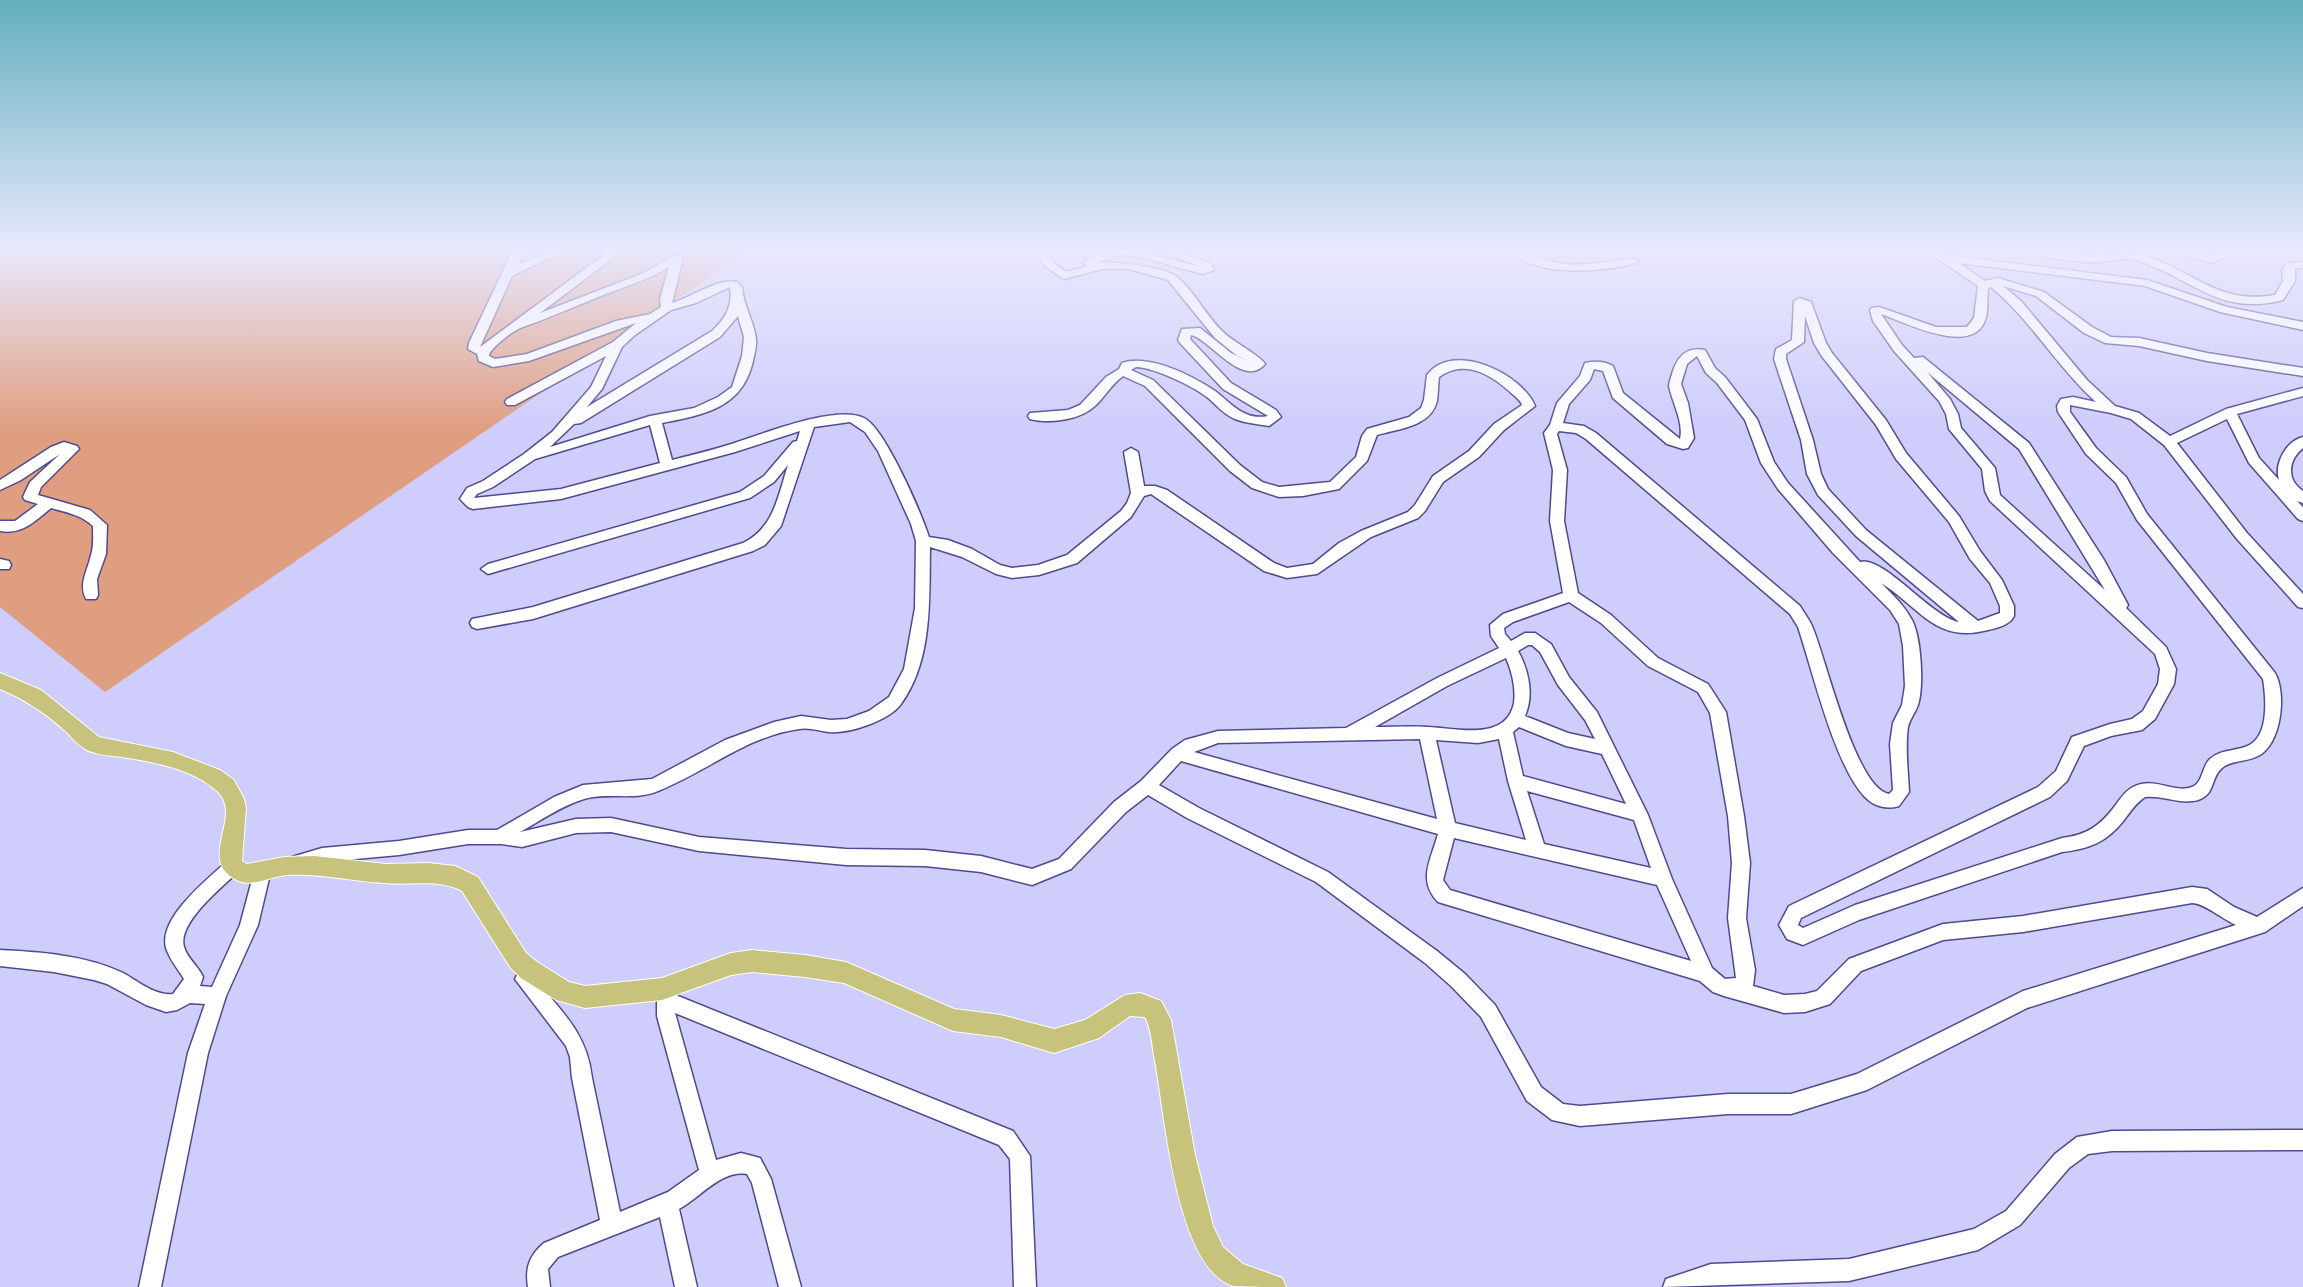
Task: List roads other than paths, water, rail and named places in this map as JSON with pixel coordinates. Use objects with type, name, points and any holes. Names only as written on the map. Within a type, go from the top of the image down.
[{"type":"main road","points":[[0,681],[34,695],[71,724],[85,739],[95,745],[181,761],[217,778],[234,798],[236,823],[229,854],[232,867],[245,874],[284,866],[314,865],[386,874],[428,873],[455,876],[470,884],[518,960],[529,970],[564,992],[585,997],[664,994],[731,964],[752,961],[805,966],[846,973],[954,1020],[1001,1026],[1054,1041],[1091,1030],[1125,1006],[1140,1004],[1153,1009],[1159,1020],[1182,1155],[1201,1229],[1214,1256],[1220,1261],[1234,1272],[1264,1286],[1273,1287]]},
{"type":"street","points":[[483,352],[474,349],[475,343],[490,310]]},
{"type":"street","points":[[483,352],[537,310]]},
{"type":"street","points":[[518,324],[529,322],[557,310]]},
{"type":"street","points":[[501,838],[503,834],[560,802],[583,792],[654,786],[731,745],[780,727],[801,722],[831,726],[848,725],[875,715],[895,701],[912,669],[922,608],[923,541],[918,524],[884,451],[870,429],[860,421],[850,418],[809,424],[730,448],[561,494],[473,504],[467,498],[472,491],[488,484],[529,457],[564,428],[616,393],[716,334],[731,319],[733,310]]},
{"type":"street","points":[[529,457],[655,419],[706,409],[736,390],[741,382],[750,347],[750,335],[742,310]]},
{"type":"street","points":[[1034,416],[1062,416],[1078,412],[1097,396],[1111,378],[1125,371],[1126,366],[1135,363],[1148,364],[1198,386],[1212,394],[1226,409],[1239,416],[1269,422],[1275,417],[1227,386],[1184,340],[1186,332],[1196,331],[1216,349],[1244,366],[1250,368],[1259,364],[1258,361],[1240,352],[1219,335],[1198,310]]},
{"type":"street","points":[[1800,310],[1798,342],[1780,352],[1780,359],[1807,440],[1814,474],[1820,486],[1841,513],[1861,533],[1976,628]]},
{"type":"street","points":[[1809,310],[1820,343],[1827,355],[1881,423],[1901,456],[1954,520],[1975,556],[1995,580],[2007,606],[2007,616],[2000,621],[1976,628],[1949,626],[1934,619],[1899,588],[1838,549]]},
{"type":"street","points":[[1880,310],[1875,312],[1877,320],[1898,348],[1950,407],[1955,429],[1988,468],[1991,476],[1990,490],[1995,498],[2142,631],[2161,651],[2168,669],[2166,684],[2149,715],[2136,725],[2110,730],[2078,742],[2058,783],[2044,792],[1795,912],[1788,925],[1794,933],[1803,937],[1855,913],[1925,889],[2062,846],[2082,843],[2096,838],[2107,830],[2130,799],[2140,792],[2152,789],[2188,795],[2200,791],[2208,784],[2211,767],[2217,762],[2256,750],[2268,734],[2272,719],[2273,694],[2270,677],[2142,517],[2121,480],[2091,451],[2064,412],[2063,406],[2066,402],[2073,401],[2113,409],[2135,416],[2150,426],[2168,442],[2242,536],[2303,603]]},
{"type":"street","points":[[1880,310],[1925,329],[1950,332],[1971,330],[1980,318],[1980,310]]},
{"type":"street","points":[[2021,310],[2084,383],[2113,409]]},
{"type":"street","points":[[2061,310],[2088,330],[2109,340],[2139,342],[2207,357],[2303,372]]},
{"type":"street","points":[[2224,310],[2303,326]]},
{"type":"street","points":[[483,352],[483,358],[493,363],[529,357],[620,324],[663,311]]},
{"type":"street","points":[[511,402],[617,345],[631,332],[663,311]]},
{"type":"street","points":[[1877,320],[1926,367],[2012,434],[2024,446],[2099,564],[2116,598],[2142,631]]},
{"type":"street","points":[[564,428],[596,389],[617,345]]},
{"type":"street","points":[[1556,427],[1579,430],[1591,436],[1795,610],[1806,628],[1836,722],[1859,774],[1867,788],[1881,800],[1893,801],[1901,792],[1898,744],[1901,724],[1910,705],[1913,686],[1911,646],[1906,623],[1895,606],[1838,549],[1783,486],[1768,463],[1751,419],[1721,380],[1710,370],[1701,353],[1695,352],[1686,357],[1676,378],[1675,384],[1682,403],[1688,438],[1683,445],[1672,441],[1617,395],[1609,369],[1602,365],[1590,366],[1586,377],[1564,403],[1556,427],[1550,432],[1560,470],[1557,521],[1571,596],[1606,619],[1653,662],[1703,688],[1718,712],[1736,816],[1741,864],[1737,918],[1746,970],[1745,983],[1730,989]]},
{"type":"street","points":[[1125,371],[1129,375],[1148,383],[1235,468],[1257,485],[1280,492],[1303,491],[1334,486],[1362,458],[1368,436],[1372,432],[1417,418],[1426,410],[1430,402],[1433,375],[1447,366],[1480,367],[1489,370],[1502,378],[1529,403],[1525,410],[1499,427],[1474,454],[1438,480],[1420,508],[1413,515],[1366,534],[1344,547],[1317,569],[1287,574],[1252,557],[1158,491],[1150,489],[1138,493]]},
{"type":"street","points":[[2168,442],[2230,412],[2265,404],[2303,392]]},
{"type":"street","points":[[2230,412],[2254,460],[2284,487],[2303,498]]},
{"type":"street","points":[[655,419],[667,465]]},
{"type":"street","points":[[477,623],[533,613],[748,548],[760,541],[774,526],[809,424]]},
{"type":"street","points":[[488,569],[745,495],[769,479],[804,438]]},
{"type":"street","points":[[2303,441],[2293,448],[2284,461],[2283,466],[2284,487],[2303,516]]},
{"type":"street","points":[[0,485],[18,476],[51,451],[64,446],[70,446],[71,452],[35,485],[30,492],[30,497],[95,519],[100,525],[99,554],[90,580],[91,595]]},
{"type":"street","points":[[923,541],[943,544],[967,553],[996,570],[1012,573],[1039,570],[1072,559],[1126,514],[1133,505],[1138,493],[1130,452]]},
{"type":"street","points":[[0,526],[10,529],[19,527],[48,502]]},
{"type":"street","points":[[1538,851],[1516,781],[1510,724],[1521,704],[1523,687],[1510,650],[1500,642],[1496,633],[1497,625],[1508,618],[1571,596]]},
{"type":"street","points":[[1346,735],[1442,682],[1510,650],[1525,639],[1535,639],[1546,648],[1563,681],[1591,716],[1608,749],[1640,814],[1663,879],[1706,974],[1716,985],[1784,1004],[1805,1003],[1823,998],[1855,965],[1943,932],[2023,924],[2192,895],[2201,895],[2228,913],[2259,926]]},
{"type":"street","points":[[284,866],[322,855],[399,848],[468,836],[522,840],[576,826],[610,825],[699,844],[846,857],[925,858],[981,864],[1032,877],[1065,864],[1120,807],[1147,786],[1178,754],[1191,745],[1218,737],[1426,733],[1485,736],[1510,724],[1608,749]]},
{"type":"street","points":[[1426,733],[1448,829],[1434,880],[1435,887],[1444,896],[1706,974]]},
{"type":"street","points":[[1178,754],[1448,829],[1663,879]]},
{"type":"street","points":[[1516,781],[1640,814]]},
{"type":"street","points":[[1147,786],[1193,813],[1322,877],[1431,957],[1458,980],[1488,1011],[1534,1094],[1559,1113],[1580,1116],[1728,1104],[1791,1104],[1860,1083],[2023,1000],[2259,926],[2303,896]]},
{"type":"street","points":[[188,994],[194,977],[175,947],[174,931],[186,914],[232,867]]},
{"type":"street","points":[[150,1287],[198,1053],[217,996],[249,925],[262,870]]},
{"type":"street","points":[[0,958],[29,960],[107,975],[165,1003],[177,1001],[188,994],[217,996]]},
{"type":"street","points":[[529,970],[524,979],[573,1040],[580,1057],[582,1078],[612,1224]]},
{"type":"street","points":[[710,1174],[666,1016],[664,994],[1006,1138],[1020,1156],[1025,1287]]},
{"type":"street","points":[[1674,1287],[1710,1275],[1849,1270],[1978,1239],[2013,1218],[2062,1161],[2084,1144],[2112,1141],[2303,1140]]},
{"type":"street","points":[[539,1287],[536,1269],[540,1260],[551,1250],[612,1224],[668,1204],[710,1174],[743,1162],[753,1165],[761,1179],[790,1287]]},
{"type":"street","points":[[668,1204],[686,1287]]}]
